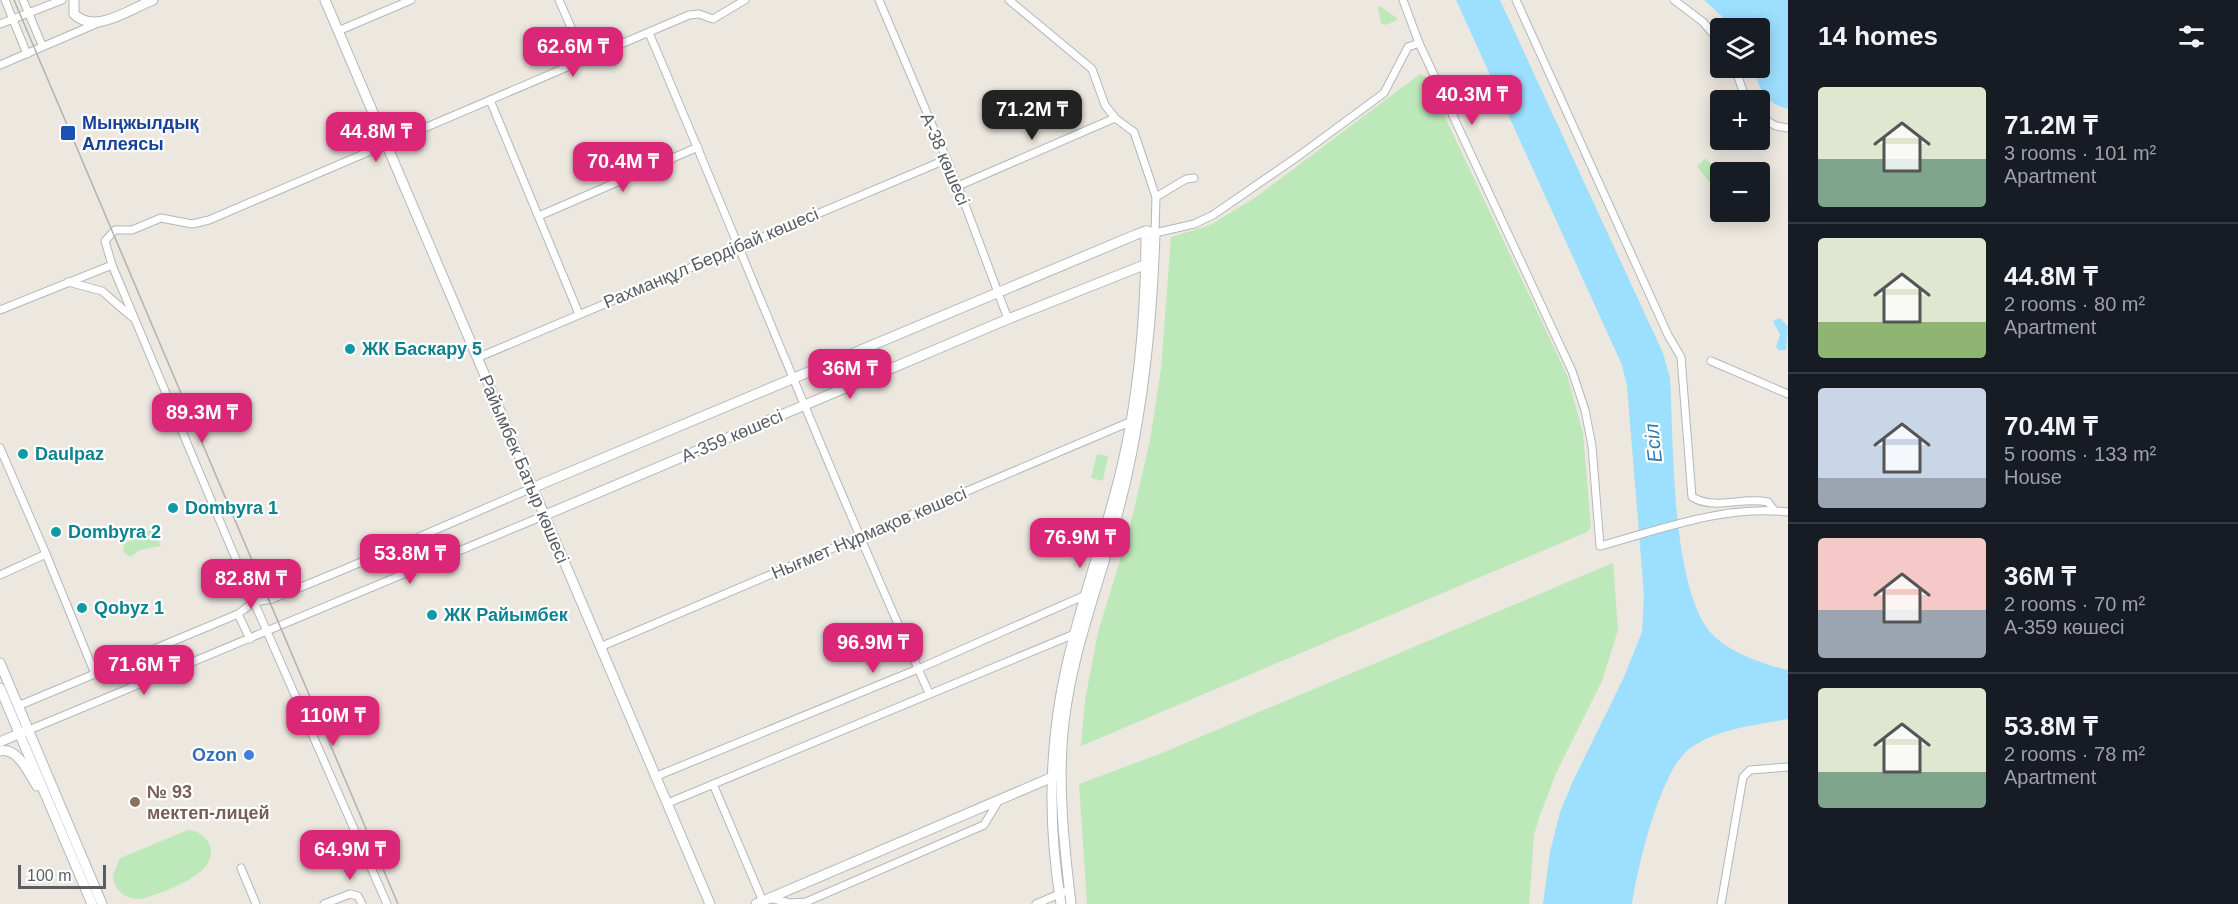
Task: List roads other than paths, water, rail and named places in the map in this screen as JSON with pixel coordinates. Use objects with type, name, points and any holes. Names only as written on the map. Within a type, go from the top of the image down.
[{"type":"street","points":[[5,0],[27,54]]},
{"type":"street","points":[[23,0],[42,45]]},
{"type":"street","points":[[0,24],[62,0]]},
{"type":"street","points":[[74,0],[74,14],[80,20],[98,23]]},
{"type":"street","points":[[0,65],[42,45],[153,0]]},
{"type":"street","name":"Райымбек Батыр көшесі","points":[[325,0],[543,516],[669,803],[710,904]]},
{"type":"street","points":[[338,31],[411,0]]},
{"type":"street","points":[[559,0],[585,59]]},
{"type":"street","points":[[387,904],[254,602],[112,264],[105,240],[115,230],[132,230],[161,218],[192,224],[209,220],[689,15],[699,14],[712,20],[744,0]]},
{"type":"street","name":"А-38 көшесі","points":[[879,0],[945,160],[958,186],[1008,319]]},
{"type":"street","points":[[1009,0],[1092,69],[1105,105],[1115,118],[1134,132],[1156,197],[1150,232],[1146,368],[1134,421],[1118,515],[1078,632],[1056,721],[1060,899]]},
{"type":"street","points":[[1402,0],[1419,43],[1572,371],[1585,410],[1592,446],[1600,546],[1697,519],[1749,509],[1788,512]]},
{"type":"street","points":[[1516,0],[1668,335],[1681,357],[1692,497],[1701,502],[1715,504],[1756,499],[1768,502],[1774,510]]},
{"type":"street","points":[[1674,0],[1710,31]]},
{"type":"street","points":[[649,33],[740,246],[792,379],[929,693]]},
{"type":"street","points":[[9,710],[238,614],[254,602],[272,599],[345,569],[999,292],[1150,232],[1194,224],[1213,216],[1384,93],[1408,47],[1419,43]]},
{"type":"street","points":[[490,100],[579,314]]},
{"type":"street","points":[[958,186],[1115,118]]},
{"type":"street","points":[[1770,123],[1788,128]]},
{"type":"street","points":[[539,216],[698,147]]},
{"type":"street","name":"Рахманқұл Бердібай көшесі","points":[[477,358],[945,160]]},
{"type":"street","points":[[1156,197],[1186,179],[1194,178]]},
{"type":"street","name":"А-359 көшесі","points":[[543,516],[1008,319],[1150,263]]},
{"type":"street","points":[[0,310],[112,264]]},
{"type":"street","points":[[68,282],[102,291],[136,320]]},
{"type":"street","points":[[1711,361],[1788,394]]},
{"type":"street","name":"Нығмет Нұрмақов көшесі","points":[[600,647],[1134,421]]},
{"type":"street","points":[[0,448],[95,674]]},
{"type":"street","points":[[0,742],[269,632],[543,516]]},
{"type":"street","points":[[0,575],[46,554]]},
{"type":"street","points":[[657,776],[918,669],[1090,594]]},
{"type":"street","points":[[238,614],[250,639]]},
{"type":"street","points":[[669,803],[1078,632]]},
{"type":"street","points":[[0,663],[9,710]]},
{"type":"street","points":[[0,688],[9,710],[24,732],[102,904]]},
{"type":"street","points":[[24,732],[48,800],[92,904]]},
{"type":"street","points":[[0,752],[11,752],[19,759],[48,800]]},
{"type":"street","points":[[1721,904],[1743,777],[1750,770],[1788,767]]},
{"type":"street","points":[[763,902],[1056,776]]},
{"type":"street","points":[[1056,776],[1071,904]]},
{"type":"street","points":[[713,784],[763,902]]},
{"type":"street","points":[[763,902],[806,902],[984,825],[999,799]]},
{"type":"street","points":[[241,868],[256,904]]},
{"type":"street","points":[[1035,904],[1060,899],[1069,890]]},
{"type":"street","points":[[324,904],[351,894],[358,896],[362,904]]},
{"type":"water","name":"Есіл","points":[[1456,0],[1500,0],[1663,353],[1670,378],[1676,506],[1680,540],[1694,601],[1705,625],[1721,642],[1742,655],[1788,670],[1788,719],[1736,729],[1710,737],[1688,750],[1678,761],[1668,778],[1651,822],[1632,904],[1543,904],[1550,852],[1560,812],[1624,677],[1642,632],[1644,595],[1627,386],[1622,365]]},
{"type":"water","points":[[1704,0],[1788,0],[1788,109],[1770,101],[1770,90],[1762,90],[1757,78],[1770,78],[1770,18],[1724,18]]},
{"type":"water","points":[[1780,318],[1788,327],[1786,350],[1779,350],[1776,347],[1780,335],[1773,321]]},
{"type":"tram line","points":[[14,0],[398,904]]},
{"type":"place","name":"Мыңжылдық Аллеясы","points":[[68,133]]},
{"type":"place","name":"ЖК Баскару 5","points":[[350,349]]},
{"type":"place","name":"Daulpaz","points":[[23,454]]},
{"type":"place","name":"Dombyra 1","points":[[173,508]]},
{"type":"place","name":"Dombyra 2","points":[[56,532]]},
{"type":"place","name":"Qobyz 1","points":[[82,608]]},
{"type":"place","name":"ЖК Райымбек","points":[[432,615]]},
{"type":"place","name":"Ozon","points":[[249,755]]},
{"type":"place","name":"№ 93 мектеп-лицей","points":[[135,802]]}]
